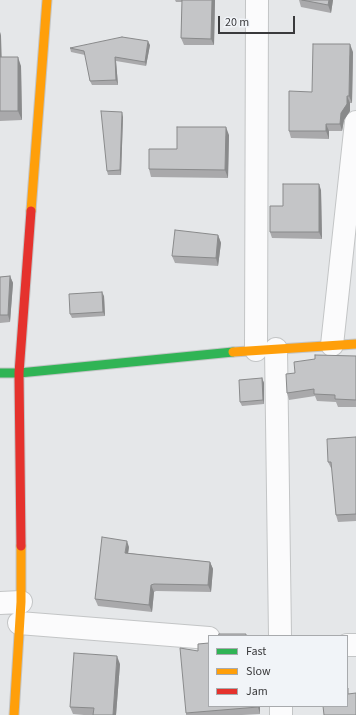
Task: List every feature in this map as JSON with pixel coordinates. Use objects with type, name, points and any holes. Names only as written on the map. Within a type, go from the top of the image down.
[{"type":"street","points":[[14,715],[19,624],[10,602],[19,373],[47,0]]},
{"type":"street","points":[[258,0],[266,350],[280,635]]},
{"type":"street","points":[[332,345],[356,122]]},
{"type":"street","points":[[0,373],[19,373],[266,350],[356,344]]},
{"type":"street","points":[[19,624],[208,638]]},
{"type":"building","points":[[182,0],[212,0],[211,39],[181,38]]},
{"type":"building","points":[[302,0],[329,0],[328,5]]},
{"type":"building","points":[[122,37],[148,41],[145,62],[115,57],[116,80],[90,81],[84,51],[70,48]]},
{"type":"building","points":[[313,44],[350,44],[349,96],[347,96],[347,104],[341,113],[340,124],[326,124],[326,131],[289,131],[289,91],[312,92]]},
{"type":"building","points":[[0,57],[18,57],[18,111],[0,111]]},
{"type":"building","points":[[101,111],[122,112],[120,170],[107,171]]},
{"type":"building","points":[[177,127],[226,127],[225,170],[149,169],[149,149],[177,149]]},
{"type":"building","points":[[283,184],[319,184],[319,232],[270,232],[270,206],[283,206]]},
{"type":"building","points":[[175,230],[218,235],[216,258],[172,256]]},
{"type":"building","points":[[10,276],[8,315],[0,315],[0,277]]},
{"type":"building","points":[[102,292],[103,312],[70,314],[69,294]]},
{"type":"building","points":[[315,355],[356,356],[356,400],[335,399],[335,395],[314,394],[314,389],[287,393],[286,374],[295,373],[294,362],[315,359]]},
{"type":"building","points":[[262,378],[263,400],[240,402],[239,380]]},
{"type":"building","points":[[356,437],[356,514],[336,515],[331,462],[328,462],[327,439]]},
{"type":"building","points":[[102,537],[127,541],[125,553],[210,562],[208,585],[151,585],[149,605],[95,599]]},
{"type":"building","points":[[219,634],[246,634],[246,635]]},
{"type":"building","points":[[208,643],[208,707],[258,707],[186,713],[180,648],[198,651],[198,644]]},
{"type":"building","points":[[74,653],[117,656],[113,715],[93,715],[94,708],[70,707]]},
{"type":"building","points":[[356,693],[356,715],[324,715],[323,707],[348,707],[348,694]]},
{"type":"traffic: fast","points":[[0,373],[19,373],[233,352]]},
{"type":"traffic: slow","points":[[31,211],[47,0]]},
{"type":"traffic: slow","points":[[233,352],[356,344]]},
{"type":"traffic: slow","points":[[14,715],[21,602],[21,546]]},
{"type":"traffic: jam","points":[[21,546],[19,373],[31,211]]}]
